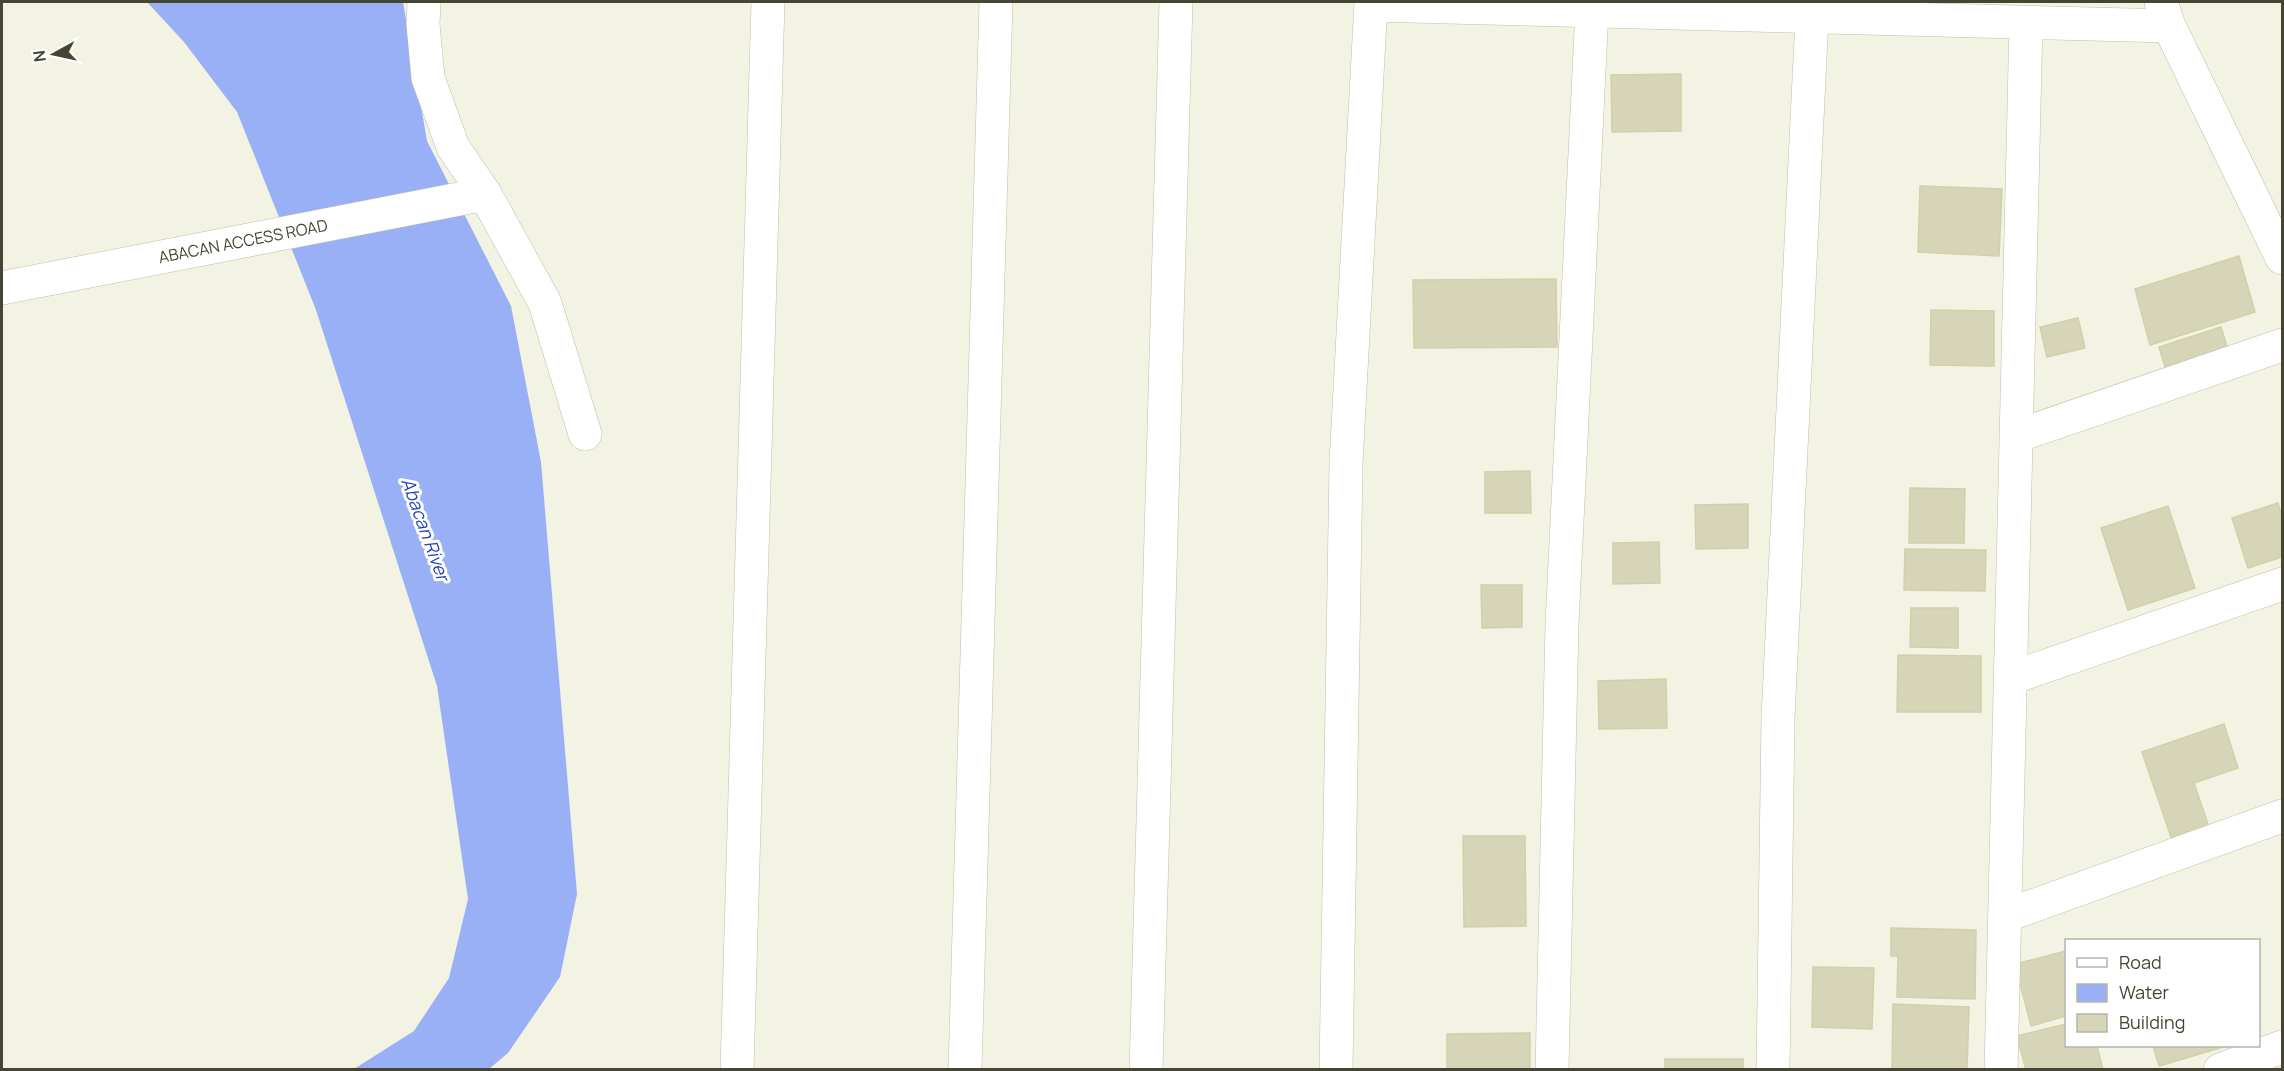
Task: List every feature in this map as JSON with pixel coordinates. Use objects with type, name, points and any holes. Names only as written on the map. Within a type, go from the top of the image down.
[{"type":"street","points":[[424,2],[423,24],[428,78],[453,147],[475,196],[545,303],[585,434]]},
{"type":"street","points":[[736,1070],[768,2]]},
{"type":"street","points":[[965,1070],[996,2]]},
{"type":"street","points":[[1146,1070],[1176,2]]},
{"type":"street","points":[[1336,1070],[1346,463],[1371,3],[2026,23],[2165,14],[2283,258]]},
{"type":"street","points":[[1552,1070],[1563,624],[1592,10]]},
{"type":"street","points":[[1773,1070],[1778,718],[1812,17]]},
{"type":"street","points":[[2001,1070],[2026,23]]},
{"type":"street","name":"ABACAN ACCESS ROAD","points":[[2,288],[475,196]]},
{"type":"street","points":[[2017,436],[2283,345]]},
{"type":"street","points":[[2011,678],[2283,584]]},
{"type":"street","points":[[2005,916],[2283,816]]},
{"type":"street","points":[[2220,1070],[2283,1047]]},
{"type":"water","name":"Abacan River","points":[[147,2],[403,2],[427,141],[511,306],[541,462],[577,894],[560,977],[508,1053],[489,1069],[354,1069],[414,1031],[449,978],[468,899],[437,686],[316,310],[237,112],[184,42]]},
{"type":"building","points":[[1681,74],[1681,131],[1612,132],[1611,75]]},
{"type":"building","points":[[1920,186],[2002,189],[1999,256],[1918,252]]},
{"type":"building","points":[[2239,256],[2255,312],[2150,345],[2135,289]]},
{"type":"building","points":[[1556,279],[1557,347],[1414,348],[1413,280]]},
{"type":"building","points":[[1931,310],[1994,311],[1994,366],[1930,365]]},
{"type":"building","points":[[2078,318],[2085,348],[2047,357],[2040,327]]},
{"type":"building","points":[[2221,327],[2229,353],[2167,373],[2159,347]]},
{"type":"building","points":[[1530,471],[1531,513],[1485,513],[1485,472]]},
{"type":"building","points":[[1910,488],[1965,489],[1964,543],[1909,543]]},
{"type":"building","points":[[2278,503],[2282,517],[2282,557],[2248,568],[2232,518]]},
{"type":"building","points":[[1748,504],[1748,548],[1696,549],[1695,505]]},
{"type":"building","points":[[2168,506],[2195,588],[2128,610],[2101,528]]},
{"type":"building","points":[[1659,542],[1660,583],[1613,584],[1613,543]]},
{"type":"building","points":[[1905,549],[1986,550],[1985,591],[1904,590]]},
{"type":"building","points":[[1481,585],[1522,585],[1522,627],[1482,628]]},
{"type":"building","points":[[1911,608],[1958,608],[1958,648],[1910,647]]},
{"type":"building","points":[[1898,655],[1981,656],[1981,712],[1897,712]]},
{"type":"building","points":[[1666,679],[1667,728],[1599,729],[1598,681]]},
{"type":"building","points":[[2224,724],[2238,768],[2194,783],[2209,827],[2172,840],[2142,752]]},
{"type":"building","points":[[1463,836],[1525,836],[1526,926],[1464,927]]},
{"type":"building","points":[[1891,928],[1976,930],[1975,999],[1897,997],[1898,956],[1891,956]]},
{"type":"building","points":[[2065,951],[2065,1016],[2031,1026],[2015,964]]},
{"type":"building","points":[[1813,967],[1874,968],[1872,1029],[1812,1027]]},
{"type":"building","points":[[1893,1004],[1969,1007],[1967,1070],[1892,1070]]},
{"type":"building","points":[[2065,1024],[2065,1047],[2097,1047],[2103,1070],[2026,1070],[2017,1036]]},
{"type":"building","points":[[1530,1033],[1530,1070],[1447,1070],[1447,1034]]},
{"type":"building","points":[[2153,1047],[2220,1048],[2159,1066]]},
{"type":"building","points":[[1665,1059],[1743,1059],[1743,1070],[1665,1070]]}]
